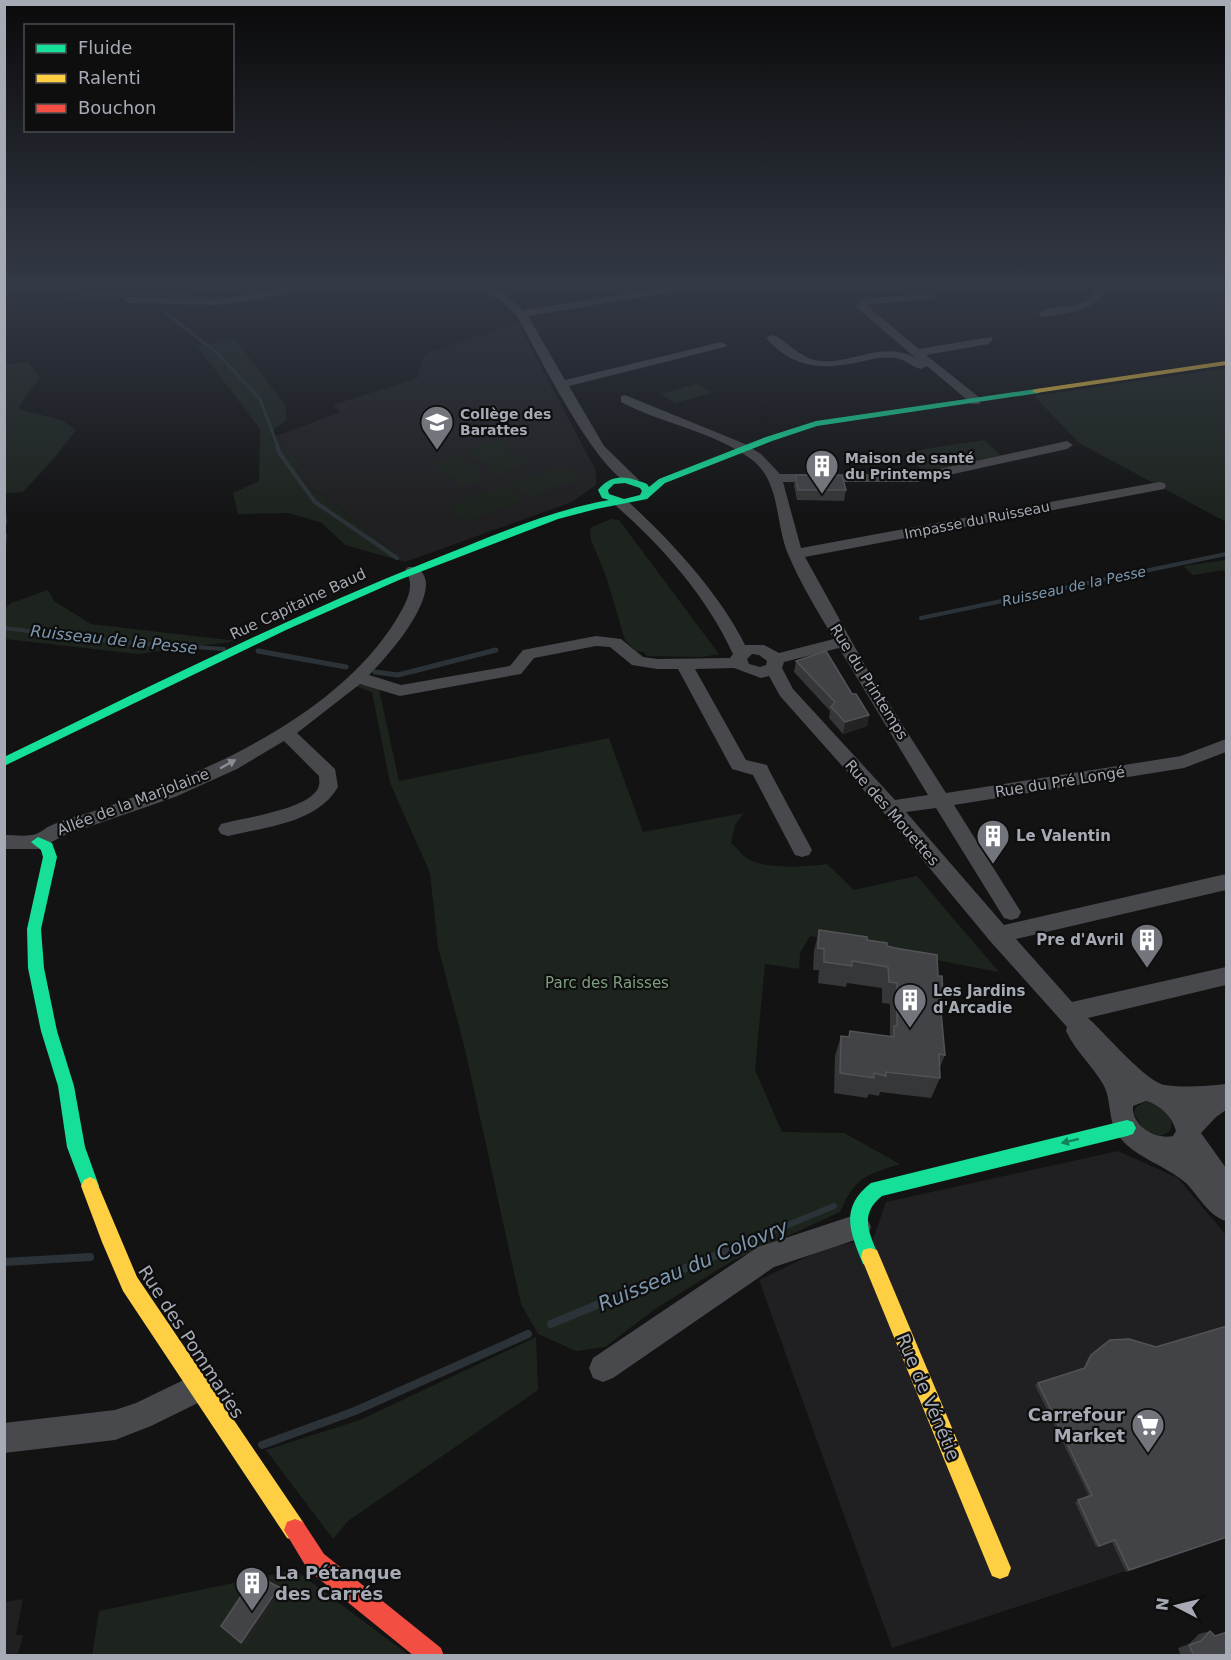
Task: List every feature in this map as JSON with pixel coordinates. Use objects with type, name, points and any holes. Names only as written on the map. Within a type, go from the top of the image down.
[{"type":"main road","points":[[646,496],[662,481],[742,449],[816,424],[1224,363]]},
{"type":"main road","name":"Rue Capitaine Baud","points":[[547,520],[616,481],[651,479],[727,452],[742,449]]},
{"type":"main road","points":[[634,481],[644,486],[646,496]]},
{"type":"main road","points":[[604,488],[605,496],[619,502]]},
{"type":"main road","name":"Rue Capitaine Baud","points":[[4,762],[308,616],[413,570],[547,520],[592,506],[632,502],[646,496]]},
{"type":"main road","name":"Rue des Pommaries","points":[[38,842],[47,847],[50,857],[34,929],[36,968],[49,1031],[66,1086],[76,1147],[111,1242],[130,1284],[316,1562],[432,1656]]},
{"type":"main road","points":[[858,1227],[860,1202],[872,1191],[886,1185],[1137,1136]]},
{"type":"main road","name":"Rue de Vénétie","points":[[858,1227],[1000,1568]]},
{"type":"street","points":[[551,363],[599,448],[608,474],[604,488]]},
{"type":"street","points":[[563,384],[646,363]]},
{"type":"street","points":[[917,363],[970,402]]},
{"type":"street","points":[[928,363],[970,402]]},
{"type":"street","name":"Rue du Printemps","points":[[625,399],[663,418],[742,449],[768,467],[779,488],[787,529],[795,554],[842,642],[1011,912]]},
{"type":"street","points":[[774,478],[917,478],[1067,445]]},
{"type":"street","points":[[599,448],[610,457],[618,472],[634,481]]},
{"type":"street","name":"Impasse du Ruisseau","points":[[795,554],[1159,486]]},
{"type":"street","points":[[646,496],[646,514],[653,531]]},
{"type":"street","points":[[619,502],[653,531],[726,622],[745,655]]},
{"type":"street","name":"Allée de la Marjolaine","points":[[4,842],[38,842],[58,830],[203,778],[285,732],[354,680],[396,633],[407,615],[419,585],[418,576],[413,570]]},
{"type":"street","points":[[354,680],[400,691],[515,670],[529,654],[596,641],[615,643],[638,661],[683,663],[772,654],[775,664]]},
{"type":"street","points":[[754,672],[768,672],[775,664],[842,642]]},
{"type":"street","name":"Rue des Mouettes","points":[[745,655],[742,667],[786,692],[891,808],[1067,1013],[1101,1044],[1126,1072],[1159,1094]]},
{"type":"street","points":[[683,663],[739,765],[759,770],[802,850]]},
{"type":"street","name":"Rue des Mouettes","points":[[775,664],[786,692]]},
{"type":"street","points":[[228,829],[298,811],[318,801],[327,792],[330,782],[328,774],[285,732]]},
{"type":"street","name":"Rue du Pré Longé","points":[[891,808],[1184,762],[1227,745]]},
{"type":"street","points":[[998,935],[1227,882]]},
{"type":"street","points":[[1067,1013],[1227,976]]},
{"type":"street","name":"Rue des Mouettes","points":[[1067,1013],[1088,1049],[1114,1080],[1121,1105]]},
{"type":"street","points":[[1227,1097],[1199,1098],[1140,1090],[1130,1093],[1121,1105],[1122,1118],[1137,1136],[1194,1174],[1227,1209]]},
{"type":"street","points":[[1159,1094],[1182,1112],[1188,1132],[1204,1161],[1227,1187]]},
{"type":"street","points":[[1137,1136],[1164,1149],[1175,1147],[1183,1142],[1188,1132],[1207,1109],[1227,1097]]},
{"type":"street","points":[[603,1368],[767,1256],[858,1227]]},
{"type":"street","points":[[4,1438],[115,1425],[141,1416],[198,1388]]},
{"type":"shaded area","name":"Collège des Barattes","points":[[422,363],[539,363],[596,471],[596,485],[572,502],[405,562],[324,496],[309,488],[296,470],[302,465],[274,437],[340,412],[333,405],[417,378]]},
{"type":"shaded area","points":[[1118,1151],[1178,1178],[1226,1235],[1226,1538],[892,1648],[759,1280],[827,1247],[873,1239],[886,1202]]},
{"type":"shaded area","points":[[23,1599],[16,1635],[23,1635],[21,1644],[18,1653],[5,1655],[5,1602]]},
{"type":"green space","points":[[30,363],[40,379],[18,409],[62,420],[76,430],[23,492],[5,493],[5,365]]},
{"type":"green space","points":[[210,363],[254,363],[285,404],[287,420],[272,431],[274,437],[302,464],[296,470],[309,488],[324,496],[405,562],[345,545],[322,523],[289,513],[238,514],[233,493],[259,481],[260,429]]},
{"type":"green space","points":[[1226,368],[1226,522],[1079,443],[1034,396]]},
{"type":"green space","points":[[698,383],[711,393],[675,403],[661,394]]},
{"type":"green space","points":[[500,440],[511,449],[506,451],[513,456],[518,454],[530,463],[496,475],[484,466],[487,464],[481,459],[477,460],[466,451]]},
{"type":"green space","points":[[984,440],[1001,455],[926,475],[905,452]]},
{"type":"green space","points":[[458,455],[488,478],[462,487],[433,463]]},
{"type":"green space","points":[[564,465],[583,478],[528,498],[510,484]]},
{"type":"green space","points":[[505,486],[524,500],[466,521],[448,506]]},
{"type":"green space","points":[[611,519],[619,520],[719,654],[702,657],[647,656],[644,652],[636,651],[625,640],[606,576],[591,540],[590,528]]},
{"type":"green space","points":[[1226,560],[1226,573],[1223,570],[1193,575],[1183,566]]},
{"type":"green space","points":[[48,590],[54,601],[91,624],[237,641],[138,654],[5,639],[5,609],[11,603]]},
{"type":"green space","name":"Parc des Raisses","points":[[357,682],[379,689],[399,781],[609,738],[643,832],[744,813],[735,825],[731,843],[745,857],[753,861],[784,867],[827,864],[854,890],[917,876],[999,972],[810,936],[800,953],[799,969],[765,964],[755,1070],[782,1132],[844,1133],[900,1164],[862,1179],[851,1191],[840,1212],[732,1261],[655,1309],[605,1347],[576,1351],[538,1334],[521,1304],[465,1049],[438,947],[430,873],[390,783],[372,692],[353,685]]},
{"type":"green space","points":[[1145,1102],[1156,1105],[1166,1112],[1171,1121],[1169,1132],[1160,1136],[1143,1129],[1134,1113],[1136,1107]]},
{"type":"green space","points":[[536,1337],[538,1390],[348,1521],[333,1539],[266,1450],[360,1420]]},
{"type":"green space","points":[[295,1570],[410,1656],[92,1656],[99,1611]]},
{"type":"building","points":[[795,475],[842,476],[846,490],[798,490]]},
{"type":"building","points":[[826,651],[852,694],[856,694],[869,715],[845,722],[831,707],[835,702],[796,661]]},
{"type":"building","points":[[819,930],[867,937],[867,940],[887,943],[887,946],[937,955],[938,976],[942,976],[943,995],[940,995],[940,1001],[945,1055],[939,1054],[940,1078],[886,1072],[886,1076],[874,1073],[874,1078],[840,1073],[841,1036],[849,1037],[850,1031],[894,1037],[894,1026],[897,1026],[897,983],[889,982],[888,967],[852,961],[852,966],[824,962],[824,949],[818,948]]},
{"type":"building","name":"Carrefour Market","points":[[1227,1326],[1227,1537],[1129,1570],[1115,1540],[1099,1546],[1078,1500],[1092,1495],[1038,1383],[1085,1368],[1091,1355],[1110,1340],[1129,1339],[1156,1347]]},
{"type":"building","name":"La Pétanque des Carrés","points":[[265,1580],[279,1587],[241,1643],[221,1626],[249,1584]]},
{"type":"building","points":[[1210,1631],[1215,1636],[1227,1632],[1227,1656],[1194,1656],[1189,1645],[1201,1641]]},
{"type":"waterway","points":[[227,363],[260,399],[278,447]]},
{"type":"waterway","points":[[277,446],[280,454],[315,502],[397,558]]},
{"type":"waterway","name":"Ruisseau de la Pesse","points":[[4,510],[5,523]]},
{"type":"waterway","name":"Ruisseau de la Pesse","points":[[4,547],[5,535]]},
{"type":"waterway","name":"Ruisseau de la Pesse","points":[[921,618],[1226,554]]},
{"type":"waterway","name":"Ruisseau de la Pesse","points":[[4,628],[120,642],[224,649]]},
{"type":"waterway","name":"Ruisseau de la Pesse","points":[[375,672],[398,675],[496,650],[490,652]]},
{"type":"waterway","name":"Ruisseau de la Pesse","points":[[261,652],[258,651],[346,667]]},
{"type":"waterway","name":"Ruisseau du Colovry","points":[[749,1241],[834,1206]]},
{"type":"waterway","name":"Ruisseau du Colovry","points":[[551,1324],[753,1240]]},
{"type":"waterway","points":[[4,1262],[90,1257]]},
{"type":"waterway","points":[[262,1445],[355,1411],[528,1334]]},
{"type":"traffic: fast","points":[[647,494],[662,481],[769,439],[816,424],[1036,391]]},
{"type":"traffic: fast","points":[[626,480],[644,486],[647,491],[644,497],[624,502],[605,496],[603,490],[611,482],[626,480]]},
{"type":"traffic: fast","points":[[4,762],[339,602],[534,524],[575,511],[617,502]]},
{"type":"traffic: fast","points":[[38,842],[47,847],[50,857],[34,929],[36,968],[49,1031],[66,1086],[76,1147],[90,1186]]},
{"type":"traffic: fast","points":[[870,1257],[858,1220],[862,1204],[877,1189],[1127,1128]]},
{"type":"traffic: slow","points":[[1036,391],[1223,363]]},
{"type":"traffic: slow","points":[[90,1186],[130,1284],[295,1530]]},
{"type":"traffic: slow","points":[[870,1257],[1000,1568]]},
{"type":"traffic: jam","points":[[295,1530],[316,1562],[433,1656]]},
{"type":"place","name":"Collège des Barattes","points":[[437,451]]},
{"type":"place","name":"Maison de santé du Printemps","points":[[822,495]]},
{"type":"place","name":"Le Valentin","points":[[993,865]]},
{"type":"place","name":"Pre d'Avril","points":[[1147,969]]},
{"type":"place","name":"Les Jardins d'Arcadie","points":[[910,1029]]},
{"type":"place","name":"Carrefour Market","points":[[1148,1454]]},
{"type":"place","name":"La Pétanque des Carrés","points":[[252,1612]]}]
